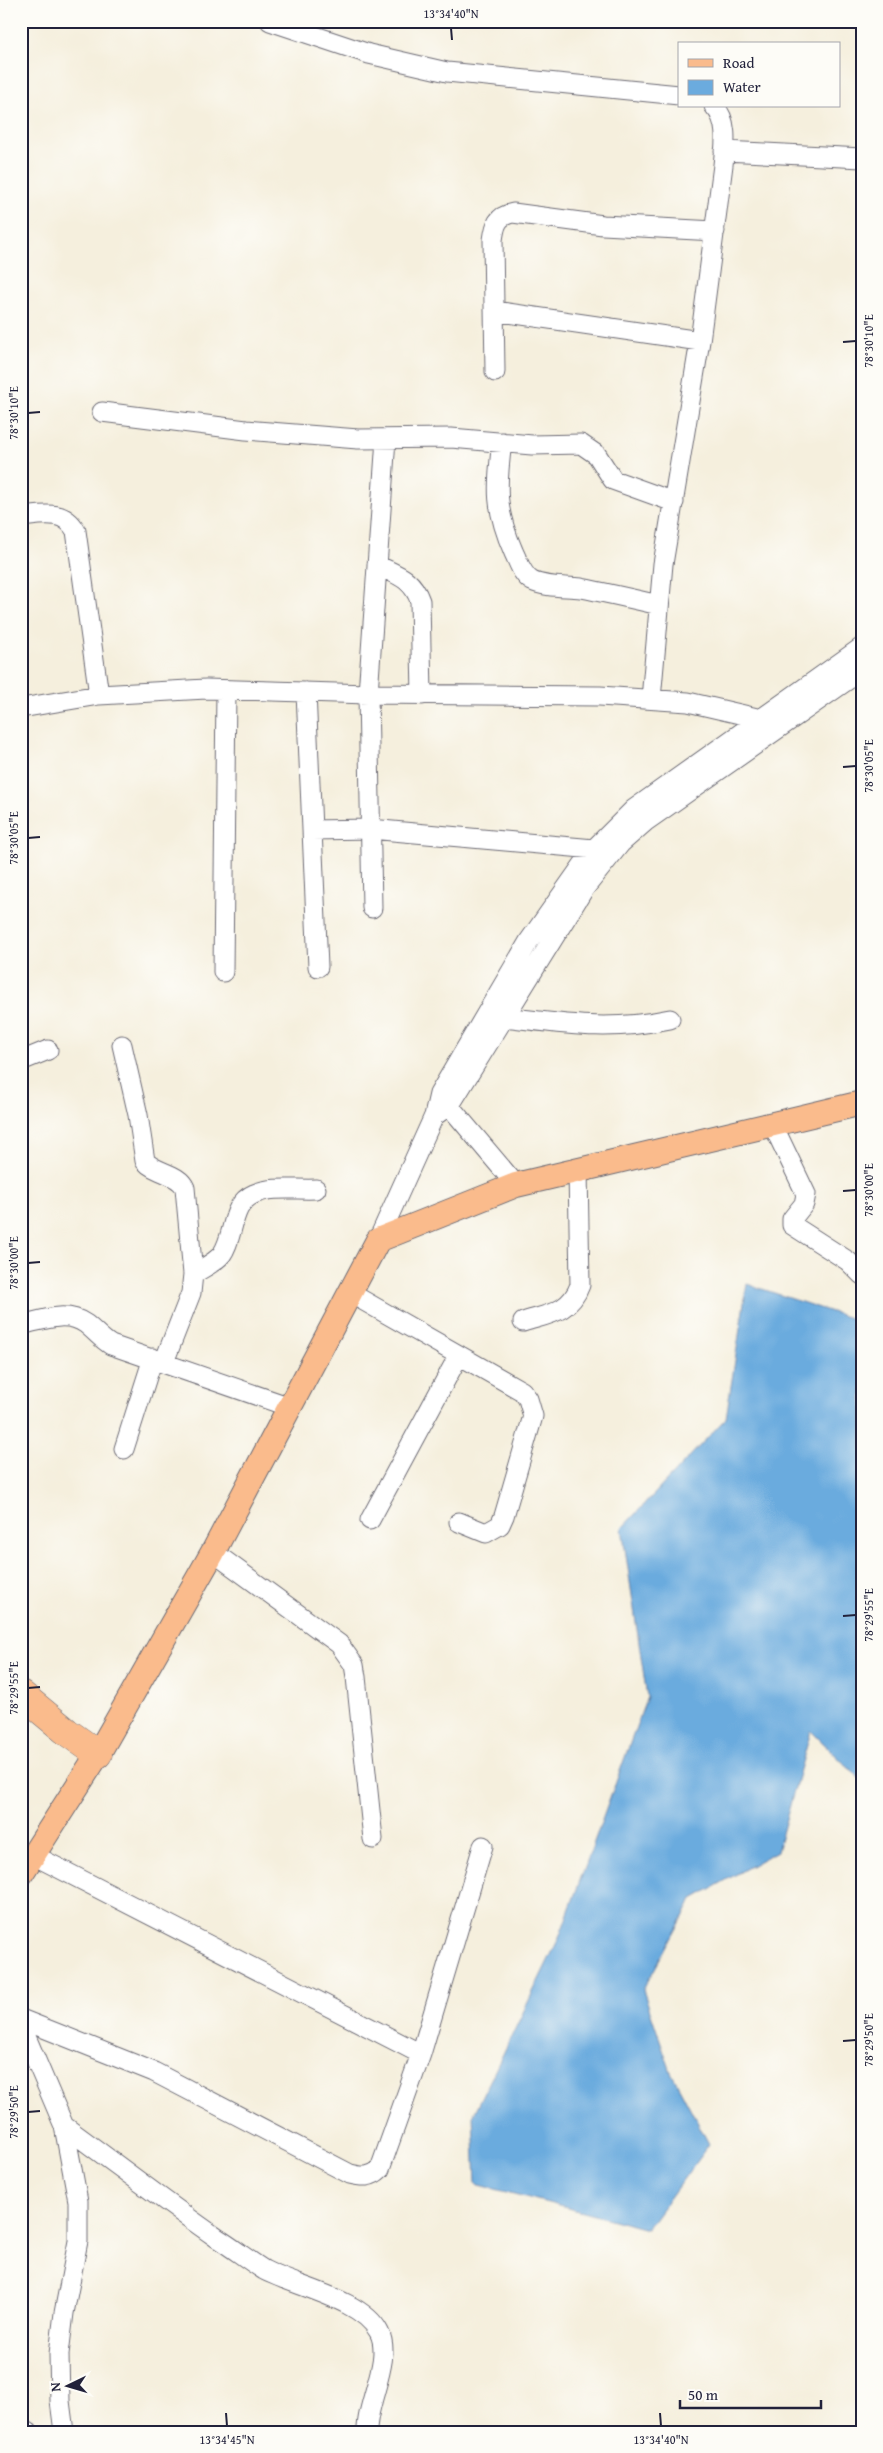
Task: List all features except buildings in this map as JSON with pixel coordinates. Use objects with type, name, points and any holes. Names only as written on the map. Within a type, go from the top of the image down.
[{"type":"highway","points":[[21,1694],[67,1732],[98,1754]]},
{"type":"main road","points":[[28,1865],[98,1754],[213,1552],[378,1240],[516,1185],[862,1103]]},
{"type":"street","points":[[270,21],[369,54],[447,72],[678,95]]},
{"type":"street","points":[[651,699],[663,564],[700,341],[724,151],[725,137],[720,112],[716,108]]},
{"type":"street","points":[[724,151],[862,158]]},
{"type":"street","points":[[494,372],[495,226],[498,219],[505,214],[513,213],[603,225],[714,231]]},
{"type":"street","points":[[494,310],[700,341]]},
{"type":"street","points":[[102,412],[246,430],[358,439],[451,438],[532,444],[581,444],[597,455],[612,480],[674,502]]},
{"type":"street","points":[[372,908],[368,694],[386,439]]},
{"type":"street","points":[[502,442],[496,484],[499,507],[504,530],[523,572],[532,580],[542,584],[581,588],[659,605]]},
{"type":"street","points":[[21,517],[56,514],[64,516],[71,522],[76,531],[98,695]]},
{"type":"street","points":[[377,564],[410,582],[416,588],[420,600],[422,694]]},
{"type":"street","points":[[378,1240],[434,1116],[529,942],[594,849],[634,809],[862,647]]},
{"type":"street","points":[[444,1099],[504,1017],[584,889],[621,843],[645,822],[862,670]]},
{"type":"street","points":[[222,972],[226,690]]},
{"type":"street","points":[[21,708],[98,695],[226,690],[368,694],[600,696],[688,702],[783,724]]},
{"type":"street","points":[[306,692],[318,967]]},
{"type":"street","points":[[312,830],[370,829],[594,849]]},
{"type":"street","points":[[504,1017],[607,1027],[638,1025],[670,1018]]},
{"type":"street","points":[[122,1045],[138,1115],[145,1161],[150,1167],[179,1180],[185,1188],[193,1274],[191,1293],[158,1360],[124,1449]]},
{"type":"street","points":[[21,1061],[48,1050]]},
{"type":"street","points":[[444,1099],[516,1185]]},
{"type":"street","points":[[772,1123],[806,1194],[804,1204],[792,1219],[792,1225],[848,1261],[862,1275]]},
{"type":"street","points":[[523,1322],[560,1310],[576,1297],[580,1285],[578,1170]]},
{"type":"street","points":[[193,1274],[215,1260],[223,1252],[236,1215],[243,1202],[253,1194],[263,1191],[316,1189]]},
{"type":"street","points":[[350,1293],[522,1391],[528,1399],[533,1416],[500,1525],[486,1532],[458,1522]]},
{"type":"street","points":[[21,1325],[60,1316],[74,1318],[111,1344],[290,1407]]},
{"type":"street","points":[[370,1520],[459,1355]]},
{"type":"street","points":[[213,1552],[339,1644],[348,1654],[356,1677],[373,1839]]},
{"type":"street","points":[[21,2019],[154,2072],[350,2174],[360,2177],[376,2174],[380,2169],[421,2054],[484,1846]]},
{"type":"street","points":[[28,1865],[421,2054]]},
{"type":"street","points":[[21,2025],[64,2126],[78,2201],[78,2240],[64,2313],[59,2354],[60,2400],[64,2432]]},
{"type":"street","points":[[64,2126],[158,2197],[264,2270],[343,2303],[373,2322],[380,2334],[382,2358],[368,2417],[367,2432]]},
{"type":"street","points":[[21,2429],[28,2432]]},
{"type":"water","points":[[747,1284],[862,1322],[862,1781],[811,1731],[777,1851],[693,1899],[643,1990],[671,2072],[709,2144],[647,2229],[476,2184],[473,2116],[559,1938],[647,1697],[622,1528],[726,1418]]}]
